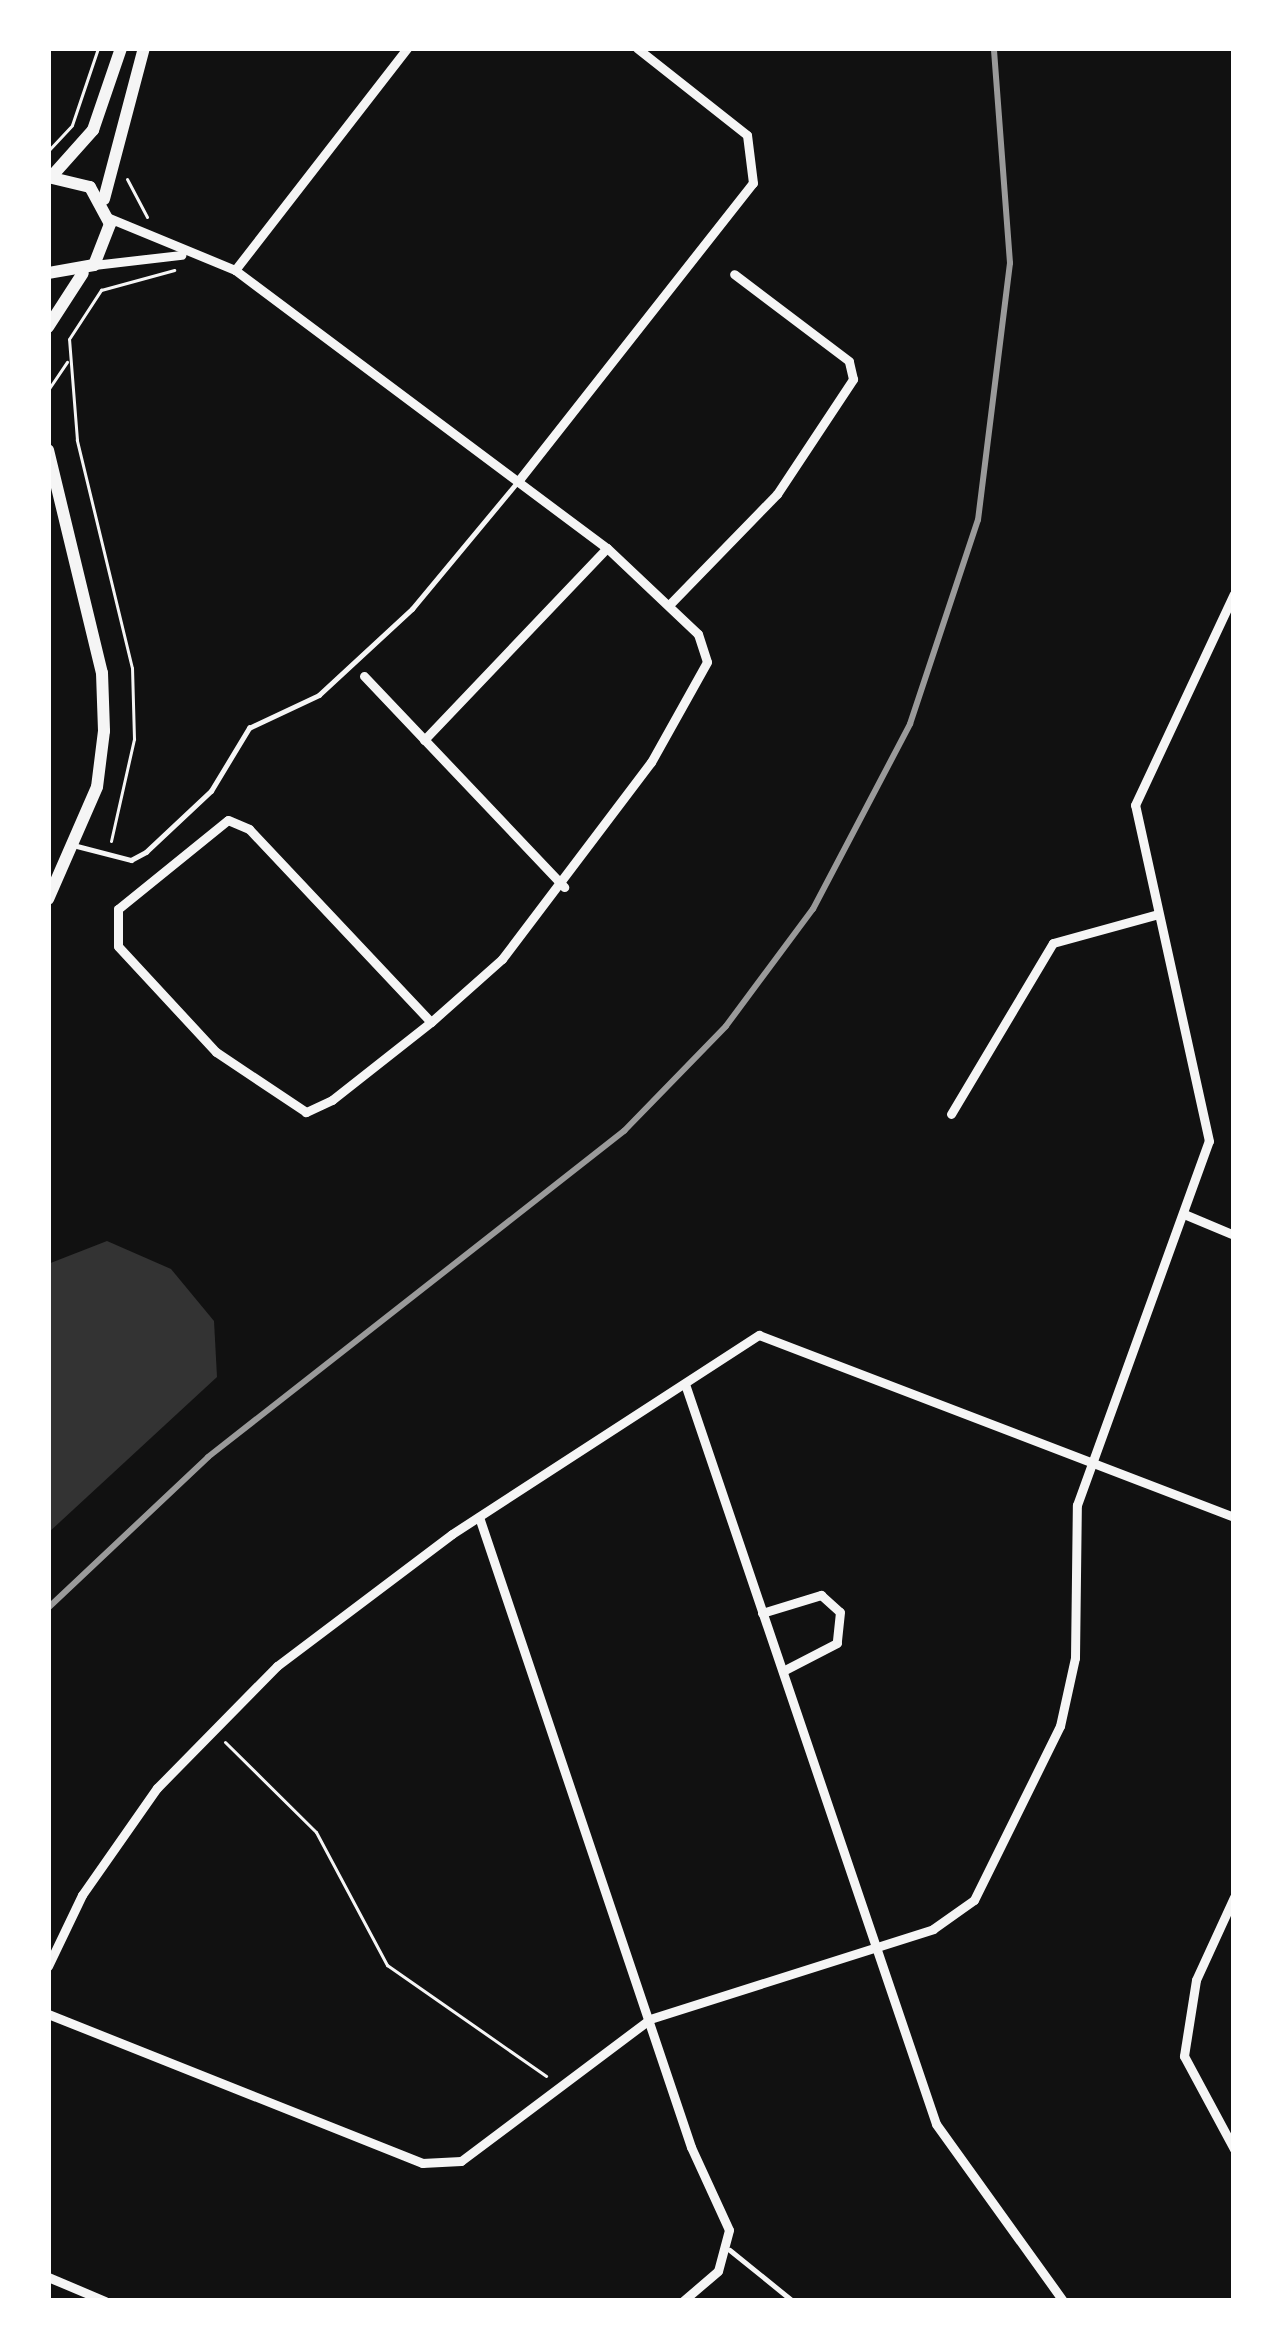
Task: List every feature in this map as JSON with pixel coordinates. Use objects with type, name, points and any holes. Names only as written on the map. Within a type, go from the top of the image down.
[{"type":"main road","points":[[104,199],[50,177],[86,143],[122,48]]},
{"type":"main road","points":[[48,326],[90,267],[109,218],[104,199],[144,48]]},
{"type":"main road","points":[[48,273],[90,267]]},
{"type":"main road","points":[[48,450],[102,673],[97,788],[77,846],[48,899]]},
{"type":"street","points":[[235,270],[407,48]]},
{"type":"street","points":[[519,480],[753,183],[747,135],[637,48]]},
{"type":"street","points":[[109,218],[181,255],[235,270],[519,480],[607,548],[669,605],[707,662],[564,887],[431,1022],[306,1112],[251,1081],[188,1022],[118,946],[118,909],[228,820],[249,829],[431,1022]]},
{"type":"street","points":[[90,267],[181,255]]},
{"type":"street","points":[[669,605],[778,494],[853,379],[849,361],[734,274]]},
{"type":"street","points":[[424,740],[607,548]]},
{"type":"street","points":[[48,2014],[422,2163],[461,2161],[554,2085],[650,2019],[874,1948],[974,1900],[1060,1726],[1075,1658],[1072,1535],[1090,1460],[1184,1214],[1210,1118],[1134,825],[1138,788],[1234,594]]},
{"type":"street","points":[[364,676],[564,887]]},
{"type":"street","points":[[951,1114],[1053,943],[1155,915]]},
{"type":"street","points":[[1184,1214],[1234,1235]]},
{"type":"street","points":[[48,1966],[121,1836],[210,1729],[479,1517],[685,1384],[777,1334],[1234,1517]]},
{"type":"street","points":[[685,1384],[936,2124],[1063,2301]]},
{"type":"street","points":[[479,1517],[730,2250],[682,2301]]},
{"type":"street","points":[[762,1613],[821,1595],[840,1612],[837,1643],[783,1671]]},
{"type":"street","points":[[1234,1897],[1196,1980],[1184,2056],[1234,2149]]},
{"type":"street","points":[[48,2277],[105,2301]]},
{"type":"lane","points":[[77,846],[107,854],[146,851],[211,791],[249,728],[319,695],[412,609],[519,480]]},
{"type":"lane","points":[[730,2250],[794,2301]]},
{"type":"path","points":[[48,151],[72,125],[98,48]]},
{"type":"path","points":[[127,169],[130,197],[157,222]]},
{"type":"path","points":[[148,280],[150,270]]},
{"type":"path","points":[[107,854],[129,775],[134,685],[68,360],[72,323],[90,298],[165,278]]},
{"type":"path","points":[[48,390],[68,360]]},
{"type":"path","points":[[210,1729],[316,1832],[387,1965],[435,2008],[517,2048],[554,2085]]},
{"type":"shaded area","points":[[107,1241],[171,1269],[214,1321],[217,1377],[48,1533],[48,1264]]},
{"type":"railway","points":[[48,1608],[208,1457],[624,1131],[726,1026],[813,909],[910,724],[978,520],[1010,263],[994,48]]}]
